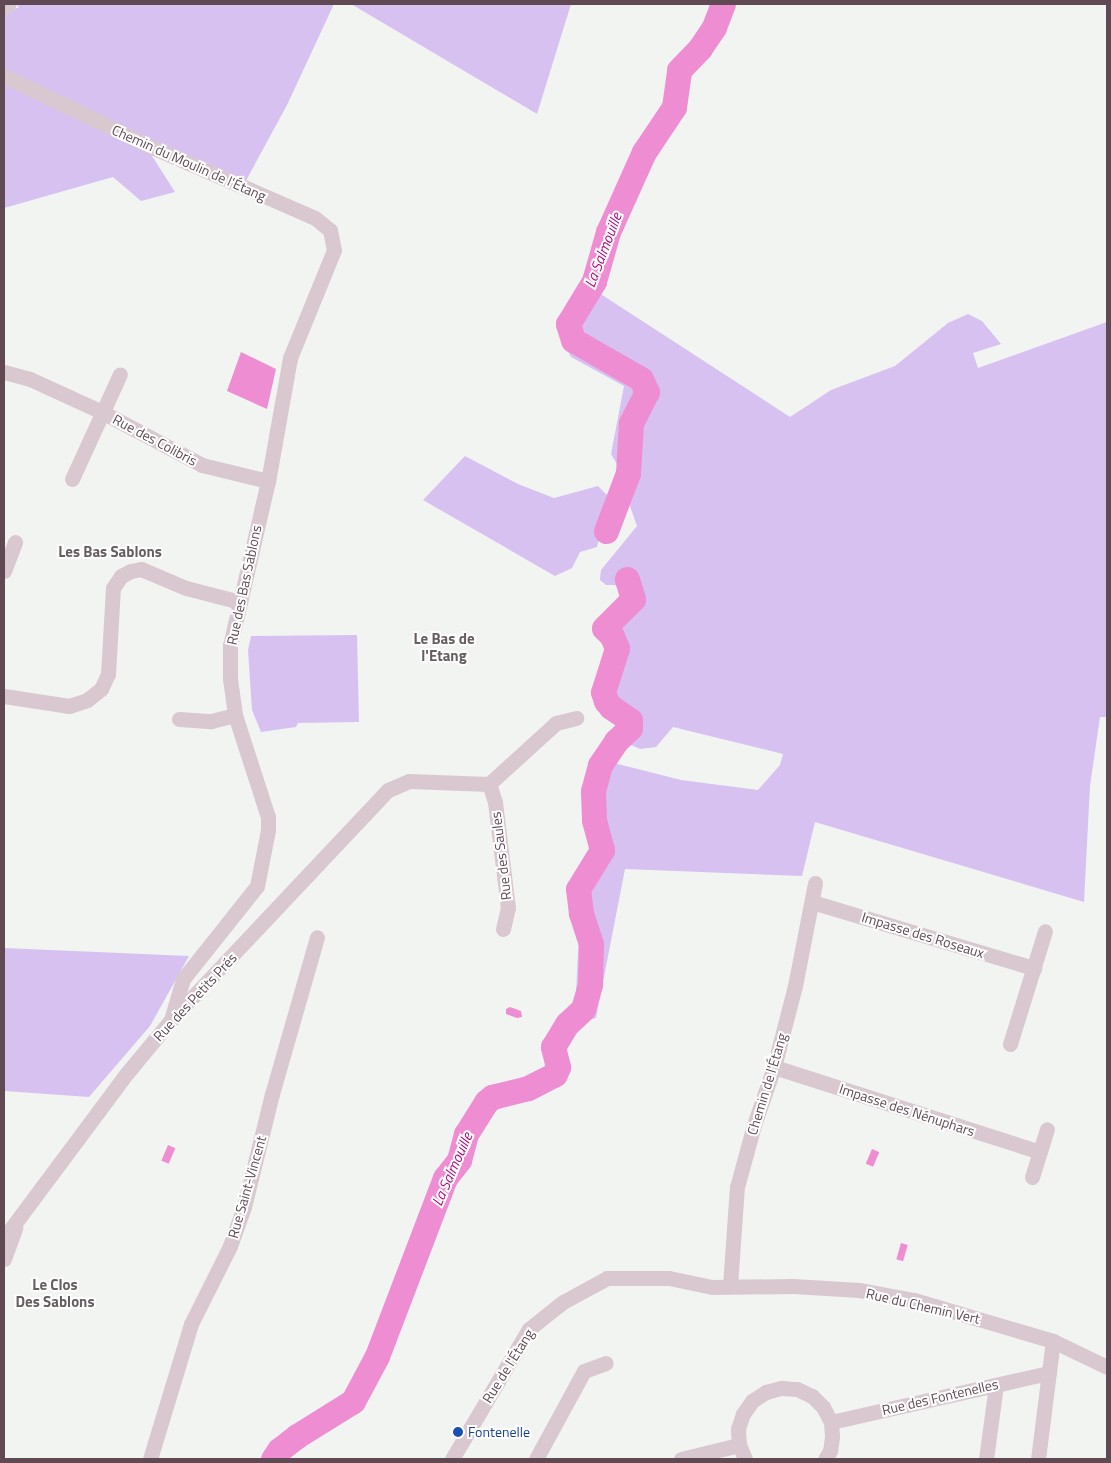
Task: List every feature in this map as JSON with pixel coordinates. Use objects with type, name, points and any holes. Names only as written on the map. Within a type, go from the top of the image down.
[{"type":"street","points":[[4,8],[9,4]]},
{"type":"street","name":"Chemin du Moulin de l'Étang","points":[[4,76],[145,144],[315,218],[330,230],[334,250],[324,274]]},
{"type":"street","name":"Rue des Bas Sablons","points":[[171,1020],[183,979],[257,886],[268,830],[268,817],[235,716],[230,679],[230,645],[268,481],[290,358],[324,274]]},
{"type":"street","name":"Rue des Colibris","points":[[4,372],[30,379],[102,412],[202,465],[268,481]]},
{"type":"street","name":"Rue des Colibris","points":[[72,479],[120,374]]},
{"type":"street","points":[[4,571],[15,542]]},
{"type":"street","points":[[4,696],[70,706],[87,700],[102,689],[108,674],[113,588],[121,576],[131,572],[141,569],[186,588],[240,602]]},
{"type":"street","points":[[179,719],[211,721],[235,716]]},
{"type":"street","points":[[489,784],[556,723],[576,718]]},
{"type":"street","name":"Rue des Petits Prés","points":[[4,1238],[127,1073],[171,1020],[390,789],[409,781],[489,784]]},
{"type":"street","name":"Rue des Saules","points":[[489,784],[495,802],[508,908],[503,929]]},
{"type":"street","name":"Chemin de l'Étang","points":[[730,1286],[737,1186],[754,1125],[774,1067],[796,986],[815,883]]},
{"type":"street","name":"Impasse des Roseaux","points":[[812,902],[1034,968]]},
{"type":"street","points":[[1010,1044],[1045,931]]},
{"type":"street","name":"Rue Saint-Vincent","points":[[150,1459],[191,1324],[230,1246],[244,1207],[272,1094],[317,937]]},
{"type":"street","name":"Impasse des Nénuphars","points":[[774,1067],[1040,1152]]},
{"type":"street","points":[[1032,1177],[1047,1129]]},
{"type":"street","name":"Rue des Petits Prés","points":[[4,1259],[17,1220]]},
{"type":"street","name":"Rue de l'Étang","points":[[457,1457],[528,1329],[563,1302],[608,1278],[669,1278],[712,1287],[730,1286]]},
{"type":"street","name":"Rue du Chemin Vert","points":[[730,1286],[793,1286],[859,1290],[914,1300],[1053,1341],[1107,1367]]},
{"type":"street","points":[[1038,1459],[1053,1341]]},
{"type":"street","points":[[536,1459],[584,1371],[606,1363]]},
{"type":"street","name":"Rue des Fontenelles","points":[[831,1422],[1049,1373]]},
{"type":"street","points":[[986,1459],[996,1384]]},
{"type":"street","points":[[681,1459],[742,1452],[738,1429],[743,1414],[752,1401],[766,1392],[781,1388],[798,1389],[812,1396],[824,1407],[831,1422],[832,1436],[830,1451],[825,1459]]},
{"type":"shaded area","points":[[16,4],[334,4],[287,105],[242,188],[145,145],[175,192],[141,201],[113,177],[4,208],[4,14],[19,7]]},
{"type":"shaded area","points":[[351,4],[571,4],[537,114]]},
{"type":"shaded area","points":[[596,291],[790,417],[831,390],[895,366],[948,323],[968,314],[982,321],[1001,344],[973,353],[978,368],[1107,322],[1107,717],[1100,717],[1090,786],[1084,902],[815,822],[802,876],[625,869],[596,1018],[580,1022],[575,1013],[580,912],[574,887],[580,868],[597,851],[599,841],[583,803],[584,791],[592,776],[606,761],[681,780],[758,790],[780,765],[783,754],[673,727],[656,747],[640,749],[629,744],[622,733],[626,716],[600,708],[596,700],[613,646],[605,624],[623,593],[615,585],[606,585],[600,580],[601,570],[637,526],[623,486],[621,471],[611,454],[624,386],[571,357],[559,335],[562,317]]},
{"type":"shaded area","points":[[241,352],[276,369],[267,409],[227,391]]},
{"type":"shaded area","points":[[465,456],[518,484],[554,498],[598,486],[607,495],[605,516],[597,547],[580,552],[572,568],[555,576],[423,500]]},
{"type":"shaded area","points":[[357,635],[359,722],[298,723],[296,727],[261,732],[252,710],[248,650],[251,636]]},
{"type":"shaded area","points":[[4,948],[189,956],[150,1026],[89,1097],[4,1091]]},
{"type":"shaded area","points":[[510,1007],[521,1011],[522,1017],[517,1018],[506,1014],[506,1009]]},
{"type":"shaded area","points":[[168,1145],[175,1148],[169,1164],[161,1161]]},
{"type":"shaded area","points":[[872,1149],[879,1152],[873,1167],[866,1164]]},
{"type":"shaded area","points":[[901,1243],[908,1245],[903,1261],[896,1259]]},
{"type":"waterway","name":"La Salmouille","points":[[606,531],[628,473],[631,423],[647,392],[641,379],[573,340],[568,324],[594,281],[608,232],[644,152],[674,107],[679,70],[700,48],[714,27],[723,4]]},
{"type":"waterway","name":"La Salmouille","points":[[273,1459],[279,1450],[297,1436],[353,1401],[377,1356],[445,1178],[459,1160],[466,1134],[486,1102],[492,1097],[528,1088],[555,1074],[558,1067],[553,1047],[567,1024],[583,1009],[590,984],[591,944],[581,913],[578,889],[602,850],[594,820],[593,791],[600,765],[616,741],[630,728],[630,720],[611,707],[606,701],[603,692],[617,648],[612,636],[604,628],[633,599],[627,579]]},
{"type":"place","name":"Fontenelle","points":[[458,1432]]},
{"type":"district","name":"Les Bas Sablons","points":[[110,552]]},
{"type":"district","name":"Le Bas de l'Etang","points":[[444,646]]},
{"type":"district","name":"Le Clos Des Sablons","points":[[55,1292]]}]
